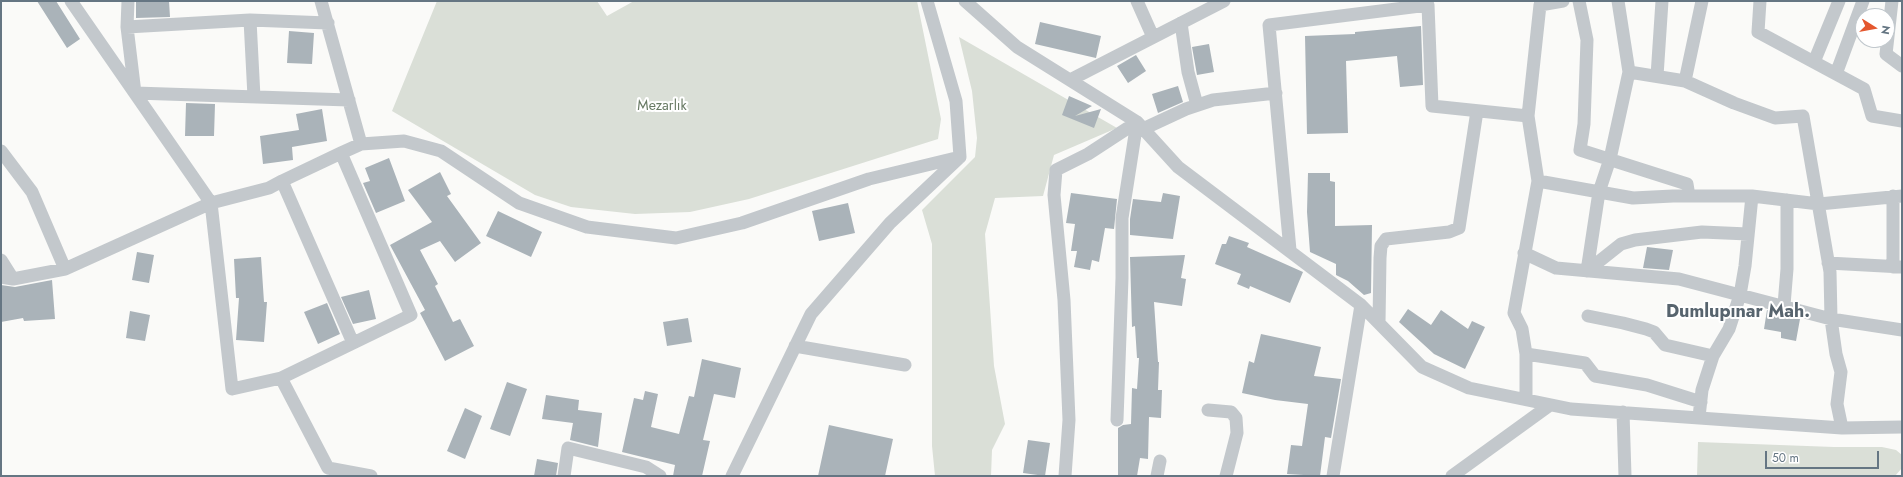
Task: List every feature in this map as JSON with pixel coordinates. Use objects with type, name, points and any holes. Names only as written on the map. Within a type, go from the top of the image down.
[{"type":"street","points":[[71,1],[211,203],[232,389],[281,378],[411,315],[341,153]]},
{"type":"street","points":[[128,1],[127,27],[135,93]]},
{"type":"street","points":[[322,1],[361,144]]},
{"type":"street","points":[[926,1],[956,101],[960,157]]},
{"type":"street","points":[[964,1],[1017,47],[1140,125],[1178,167],[1361,305],[1422,367],[1469,388],[1570,409],[1842,428],[1902,427]]},
{"type":"street","points":[[1137,1],[1153,37]]},
{"type":"street","points":[[1070,80],[1181,23],[1204,6],[1224,1]]},
{"type":"street","points":[[1526,399],[1526,354],[1522,329],[1514,313],[1538,181],[1528,116],[1540,5],[1558,1]]},
{"type":"street","points":[[1579,1],[1588,40],[1584,124],[1580,150],[1687,184],[1689,196]]},
{"type":"street","points":[[1587,271],[1599,192],[1610,159],[1629,72],[1618,1]]},
{"type":"street","points":[[1657,76],[1662,1]]},
{"type":"street","points":[[1686,81],[1702,1]]},
{"type":"street","points":[[1760,1],[1758,32],[1864,89],[1872,116],[1901,120]]},
{"type":"street","points":[[1814,62],[1839,1]]},
{"type":"street","points":[[1836,74],[1863,1]]},
{"type":"street","points":[[1892,1],[1886,54],[1902,66]]},
{"type":"street","points":[[1290,250],[1269,25],[1428,5],[1432,106],[1528,116]]},
{"type":"street","points":[[127,27],[250,20],[328,23]]},
{"type":"street","points":[[250,20],[254,97]]},
{"type":"street","points":[[1181,23],[1188,72],[1197,105]]},
{"type":"street","points":[[1629,72],[1686,81],[1734,104],[1775,118],[1802,116],[1828,263],[1831,319],[1836,354],[1841,372],[1836,404],[1842,428]]},
{"type":"street","points":[[135,93],[349,100]]},
{"type":"street","points":[[1066,476],[1069,420],[1064,300],[1054,195],[1056,170],[1140,125],[1197,105],[1214,100],[1276,93]]},
{"type":"street","points":[[1379,323],[1381,246],[1386,239],[1448,232],[1459,228],[1477,111]]},
{"type":"street","points":[[1117,420],[1122,286],[1122,218],[1140,125]]},
{"type":"street","points":[[1,260],[7,278],[65,269],[211,203],[269,188],[361,144],[404,141],[441,151],[518,203],[587,227],[676,238],[742,223],[869,178],[960,157]]},
{"type":"street","points":[[1,151],[32,192],[65,269]]},
{"type":"street","points":[[732,476],[811,314],[880,234],[960,157]]},
{"type":"street","points":[[282,181],[353,343]]},
{"type":"street","points":[[1538,181],[1633,198],[1752,196],[1818,204],[1897,196],[1897,267],[1828,263]]},
{"type":"street","points":[[1700,417],[1702,390],[1713,356],[1729,329],[1740,295],[1745,266],[1752,196]]},
{"type":"street","points":[[1784,305],[1787,269],[1787,200]]},
{"type":"street","points":[[1587,271],[1621,244],[1635,240],[1702,232],[1748,234]]},
{"type":"street","points":[[1524,253],[1556,268],[1679,279],[1784,305],[1831,319],[1902,330]]},
{"type":"street","points":[[1333,476],[1361,305]]},
{"type":"street","points":[[1588,316],[1624,322],[1646,329],[1654,332],[1665,345],[1713,356]]},
{"type":"street","points":[[795,346],[905,365]]},
{"type":"street","points":[[1526,354],[1585,363],[1595,376],[1647,385],[1701,402]]},
{"type":"street","points":[[281,378],[328,468],[371,476]]},
{"type":"street","points":[[1452,476],[1550,405]]},
{"type":"street","points":[[1208,410],[1231,412],[1236,418],[1237,433],[1226,476]]},
{"type":"street","points":[[1623,412],[1625,476]]},
{"type":"street","points":[[564,476],[568,448],[646,467],[660,476]]},
{"type":"street","points":[[1158,476],[1160,461]]},
{"type":"green space","name":"Mezarlık","points":[[437,1],[597,1],[607,16],[634,1],[917,1],[941,119],[938,139],[749,199],[690,212],[635,214],[571,207],[535,195],[392,111]]},
{"type":"green space","points":[[959,37],[1117,128],[1054,155],[1043,196],[995,198],[985,234],[994,366],[1005,424],[992,450],[991,476],[935,476],[932,446],[932,244],[922,210],[975,157],[977,138],[972,91]]},
{"type":"green space","points":[[1698,442],[1834,447],[1882,447],[1896,450],[1902,455],[1902,468],[1895,476],[1697,476]]},
{"type":"building","points":[[37,1],[56,1],[80,39],[67,48]]},
{"type":"building","points":[[136,1],[169,1],[170,17],[136,18]]},
{"type":"building","points":[[1040,22],[1101,36],[1096,58],[1035,44]]},
{"type":"building","points":[[1421,26],[1423,85],[1400,87],[1397,56],[1346,61],[1348,133],[1307,134],[1305,36],[1355,34],[1355,32]]},
{"type":"building","points":[[289,31],[314,33],[312,64],[287,63]]},
{"type":"building","points":[[1209,44],[1214,72],[1197,75],[1192,47]]},
{"type":"building","points":[[1136,55],[1146,71],[1128,83],[1117,66]]},
{"type":"building","points":[[1178,86],[1183,102],[1158,113],[1152,94]]},
{"type":"building","points":[[1069,96],[1092,106],[1075,116],[1101,109],[1094,128],[1062,115]]},
{"type":"building","points":[[186,103],[215,104],[214,136],[185,136]]},
{"type":"building","points":[[322,109],[327,141],[292,147],[293,160],[263,164],[260,136],[299,130],[296,114]]},
{"type":"building","points":[[389,158],[405,201],[376,213],[363,183],[370,181],[365,168]]},
{"type":"building","points":[[440,172],[451,194],[447,196],[481,243],[455,262],[440,241],[420,250],[438,284],[435,286],[453,322],[460,319],[474,346],[445,361],[420,313],[425,310],[390,245],[432,222],[408,190]]},
{"type":"building","points":[[1308,173],[1330,173],[1330,181],[1335,182],[1335,226],[1372,225],[1371,293],[1364,295],[1348,281],[1336,275],[1336,264],[1310,252],[1307,212]]},
{"type":"building","points":[[1071,193],[1117,199],[1114,229],[1105,228],[1099,262],[1092,260],[1090,270],[1074,267],[1077,251],[1071,251],[1075,224],[1066,223]]},
{"type":"building","points":[[1163,193],[1180,196],[1173,239],[1130,235],[1130,219],[1133,199],[1161,202]]},
{"type":"building","points":[[848,203],[855,233],[819,241],[812,211]]},
{"type":"building","points":[[498,211],[542,232],[531,257],[486,236]]},
{"type":"building","points":[[1229,236],[1249,243],[1247,247],[1303,272],[1290,303],[1250,286],[1249,289],[1237,284],[1241,274],[1215,264],[1222,244],[1226,244]]},
{"type":"building","points":[[1647,247],[1673,250],[1669,270],[1643,268]]},
{"type":"building","points":[[137,252],[154,255],[149,283],[132,280]]},
{"type":"building","points":[[1185,255],[1181,278],[1186,279],[1182,306],[1154,302],[1159,362],[1158,390],[1162,390],[1161,418],[1149,417],[1148,459],[1140,458],[1137,476],[1118,476],[1118,428],[1123,425],[1131,424],[1132,388],[1137,389],[1139,358],[1137,358],[1135,326],[1132,327],[1130,257]]},
{"type":"building","points":[[261,257],[264,302],[267,302],[264,342],[236,340],[239,298],[236,298],[234,259]]},
{"type":"building","points":[[52,280],[55,319],[24,321],[23,318],[1,322],[1,285],[15,287]]},
{"type":"building","points":[[369,290],[376,319],[353,324],[341,297]]},
{"type":"building","points":[[327,303],[340,334],[318,344],[304,312]]},
{"type":"building","points":[[1408,309],[1431,325],[1441,310],[1468,329],[1472,321],[1485,327],[1465,369],[1434,354],[1399,322]]},
{"type":"building","points":[[1767,310],[1800,319],[1796,341],[1781,338],[1781,332],[1764,329]]},
{"type":"building","points":[[130,311],[150,315],[145,341],[126,338]]},
{"type":"building","points":[[688,318],[692,342],[667,346],[663,322]]},
{"type":"building","points":[[1261,334],[1321,347],[1314,376],[1341,379],[1331,438],[1325,437],[1320,476],[1287,474],[1291,445],[1302,446],[1308,404],[1275,400],[1242,393],[1249,361],[1254,363]]},
{"type":"building","points":[[702,359],[741,368],[735,398],[714,394],[703,440],[710,441],[702,476],[673,476],[675,465],[622,452],[634,398],[643,400],[645,391],[658,394],[651,427],[679,434],[689,396],[694,397]]},
{"type":"building","points":[[507,382],[527,389],[510,436],[490,429]]},
{"type":"building","points":[[546,395],[579,400],[578,410],[602,413],[598,447],[570,440],[573,423],[542,419]]},
{"type":"building","points":[[465,408],[482,416],[465,459],[447,451]]},
{"type":"building","points":[[829,425],[893,439],[885,476],[818,476]]},
{"type":"building","points":[[1028,440],[1050,443],[1045,476],[1023,473]]},
{"type":"building","points":[[537,459],[558,463],[556,476],[534,476]]},
{"type":"district","name":"Dumlupınar Mah.","points":[[1738,313]]}]
